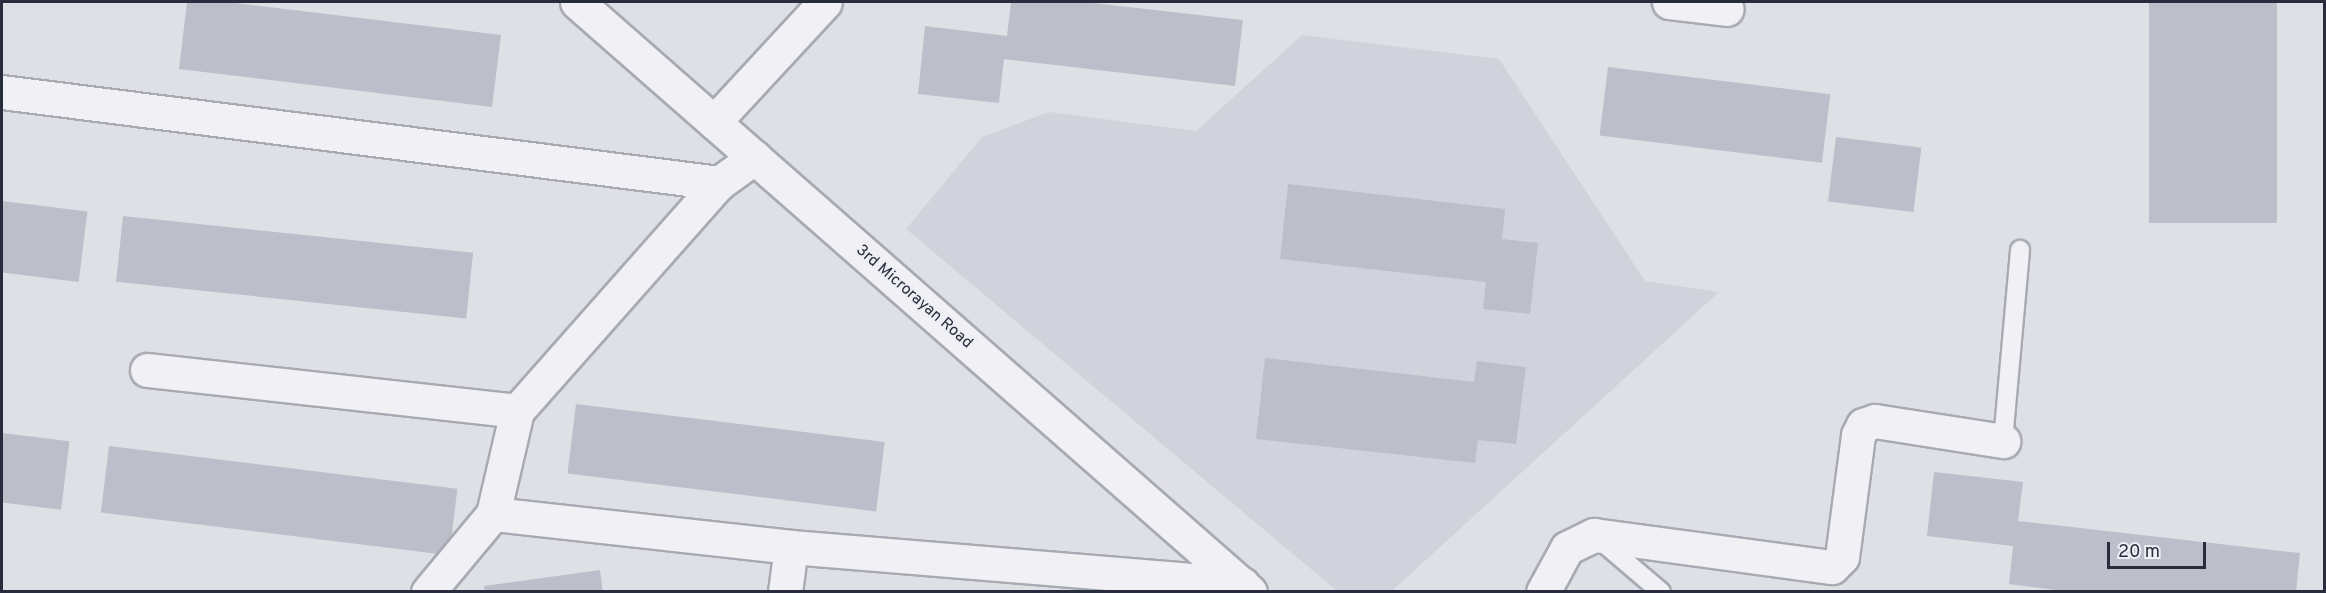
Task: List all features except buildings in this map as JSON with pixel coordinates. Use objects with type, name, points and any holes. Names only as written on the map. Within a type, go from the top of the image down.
[{"type":"street","name":"3rd Microrayan Road","points":[[577,2],[1246,588]]},
{"type":"street","points":[[714,122],[825,2]]},
{"type":"street","points":[[1670,2],[1727,9]]},
{"type":"street","points":[[2,92],[719,183]]},
{"type":"street","points":[[428,591],[493,514],[518,411],[719,183],[755,157]]},
{"type":"street","points":[[147,370],[518,411]]},
{"type":"street","points":[[1543,591],[1567,548],[1594,535],[1832,567],[1842,557],[1858,435],[1863,425],[1875,421],[2003,441]]},
{"type":"street","points":[[493,514],[791,547],[1246,588]]},
{"type":"street","points":[[785,591],[791,547]]},
{"type":"lane","points":[[2003,441],[2020,250]]},
{"type":"lane","points":[[1594,535],[1661,591]]},
{"type":"shaded area","points":[[1302,35],[1499,59],[1645,281],[1719,292],[1392,591],[1337,591],[906,229],[982,137],[1049,112],[1196,131]]}]
